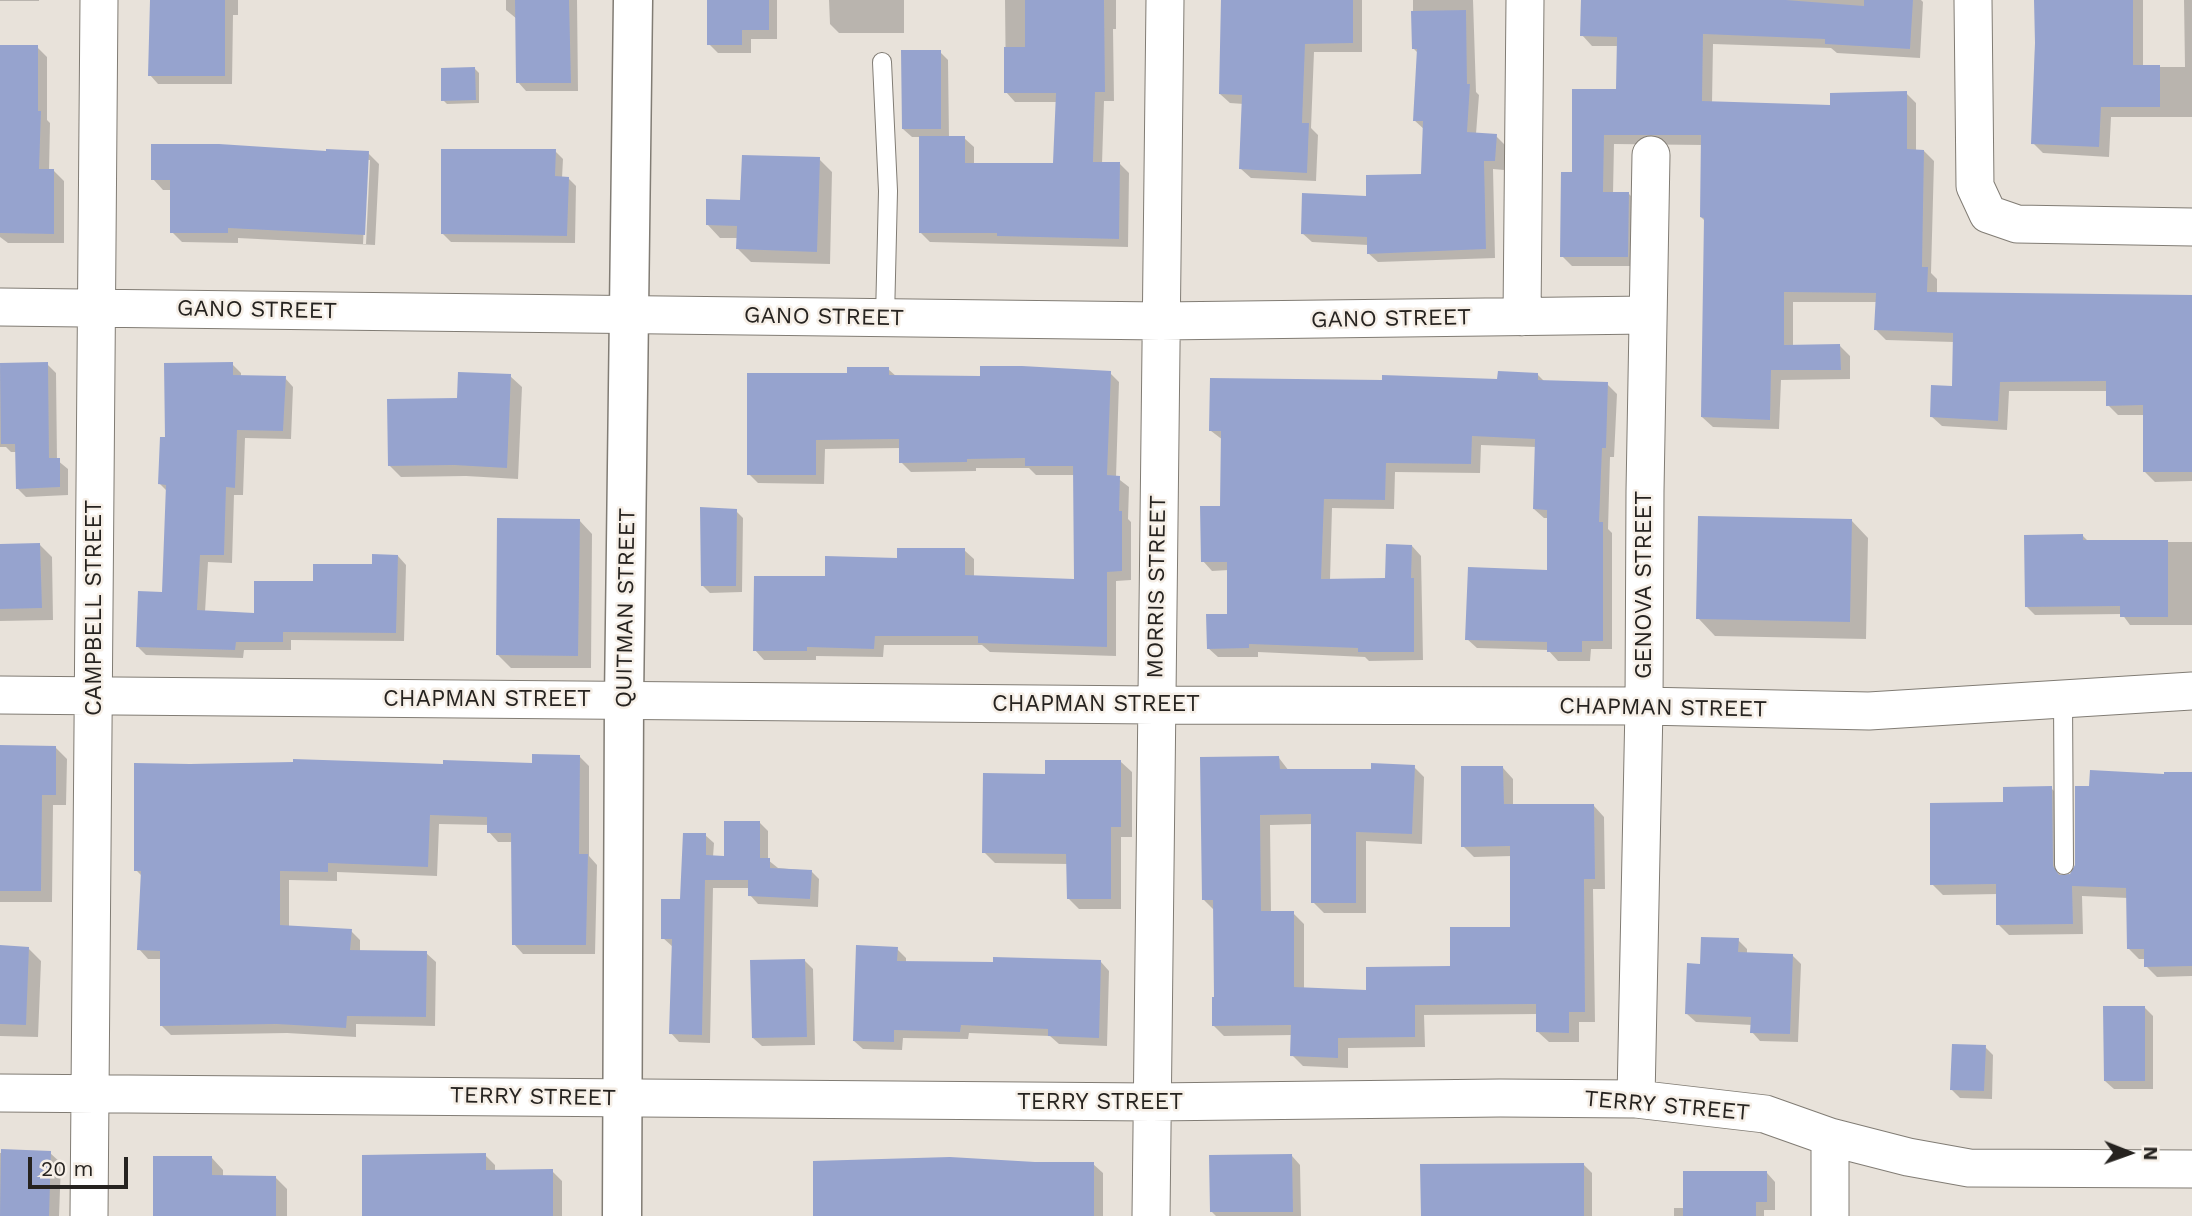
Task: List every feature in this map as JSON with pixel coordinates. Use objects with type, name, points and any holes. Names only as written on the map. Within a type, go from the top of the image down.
[{"type":"main road","name":"QUITMAN STREET","points":[[622,1216],[624,700],[633,0]]},
{"type":"street","name":"CAMPBELL STREET","points":[[89,1216],[99,0]]},
{"type":"street","name":"MORRIS STREET","points":[[1151,1216],[1165,0]]},
{"type":"street","points":[[1522,317],[1525,0]]},
{"type":"street","points":[[1973,0],[1975,186],[1989,214],[2017,224],[2192,227]]},
{"type":"street","name":"GENOVA STREET","points":[[1636,1099],[1651,155]]},
{"type":"street","name":"GANO STREET","points":[[0,307],[1161,321],[1648,315]]},
{"type":"street","name":"CHAPMAN STREET","points":[[0,695],[1156,705],[1644,706],[1869,711],[2192,691]]},
{"type":"street","name":"TERRY STREET","points":[[0,1093],[1152,1102],[1636,1099],[1765,1114],[1830,1137],[1908,1157],[1969,1168],[2192,1169]]},
{"type":"street","points":[[1830,1137],[1830,1216]]},
{"type":"lane","points":[[882,62],[888,191],[885,318]]},
{"type":"lane","points":[[2063,699],[2064,865]]},
{"type":"building","points":[[150,0],[225,0],[225,76],[148,76]]},
{"type":"building","points":[[515,0],[569,0],[571,83],[516,83]]},
{"type":"building","points":[[707,0],[769,0],[769,30],[742,30],[742,45],[707,45]]},
{"type":"building","points":[[1025,0],[1104,0],[1105,92],[1095,92],[1093,162],[1120,162],[1119,239],[997,236],[997,233],[919,233],[919,136],[965,136],[965,163],[1053,163],[1056,93],[1004,93],[1004,47],[1025,47]]},
{"type":"building","points":[[1221,0],[1353,0],[1353,43],[1305,44],[1302,123],[1309,123],[1307,173],[1239,169],[1242,95],[1219,94]]},
{"type":"building","points":[[1581,0],[1786,0],[1864,6],[1864,0],[1913,0],[1910,49],[1825,44],[1825,39],[1703,34],[1702,101],[1830,105],[1830,93],[1907,91],[1907,149],[1924,150],[1922,267],[1928,267],[1927,292],[2192,295],[2192,472],[2143,472],[2143,405],[2106,406],[2106,381],[2000,382],[1998,421],[1930,417],[1931,385],[1952,386],[1953,333],[1874,330],[1876,293],[1784,292],[1784,345],[1840,344],[1841,370],[1771,370],[1770,420],[1701,417],[1704,218],[1700,217],[1701,135],[1604,135],[1603,192],[1629,192],[1628,257],[1560,257],[1561,172],[1572,172],[1572,89],[1616,89],[1617,37],[1580,36]]},
{"type":"building","points":[[2034,0],[2133,0],[2133,65],[2160,65],[2160,107],[2101,107],[2099,147],[2031,144]]},
{"type":"building","points":[[1466,10],[1467,84],[1470,84],[1467,132],[1497,134],[1495,161],[1484,161],[1486,249],[1367,254],[1367,237],[1301,234],[1302,193],[1366,196],[1366,175],[1421,174],[1423,121],[1413,121],[1417,49],[1412,49],[1411,11]]},
{"type":"building","points":[[0,45],[38,45],[38,111],[41,111],[39,169],[54,169],[54,234],[0,233]]},
{"type":"building","points":[[901,50],[941,50],[941,129],[902,129]]},
{"type":"building","points":[[475,67],[476,100],[441,101],[441,68]]},
{"type":"building","points":[[151,144],[219,144],[369,151],[365,235],[228,228],[228,233],[170,233],[170,180],[151,180]]},
{"type":"building","points":[[441,149],[556,149],[555,176],[569,177],[567,236],[441,234]]},
{"type":"building","points":[[742,155],[820,157],[817,252],[736,249],[737,226],[706,225],[706,199],[740,200]]},
{"type":"building","points":[[48,362],[49,458],[60,458],[60,487],[16,489],[15,444],[1,444],[0,363]]},
{"type":"building","points":[[233,362],[233,375],[286,376],[283,431],[237,430],[235,488],[226,487],[224,555],[200,555],[197,610],[254,613],[254,581],[313,581],[313,564],[372,564],[372,554],[398,555],[396,633],[283,632],[283,642],[236,642],[235,650],[136,647],[138,591],[162,592],[166,485],[158,484],[160,437],[165,437],[164,363]]},
{"type":"building","points":[[980,366],[1111,371],[1107,475],[1120,476],[1122,571],[1107,572],[1107,647],[978,643],[978,636],[875,636],[874,649],[807,647],[807,651],[753,651],[754,576],[825,576],[825,556],[897,558],[897,548],[965,548],[965,575],[1074,579],[1073,466],[1025,466],[1025,458],[899,463],[899,439],[816,440],[816,475],[747,475],[747,373],[847,373],[847,367],[889,367],[889,375],[980,376]]},
{"type":"building","points":[[1498,371],[1538,373],[1538,380],[1608,382],[1606,448],[1602,448],[1599,522],[1603,522],[1603,641],[1582,641],[1582,652],[1547,652],[1547,642],[1465,640],[1468,567],[1547,570],[1547,510],[1533,509],[1535,439],[1472,436],[1471,464],[1386,463],[1385,500],[1324,499],[1321,579],[1385,578],[1386,544],[1412,545],[1414,652],[1358,652],[1358,648],[1249,644],[1249,648],[1207,649],[1206,614],[1227,614],[1227,562],[1201,562],[1200,506],[1220,506],[1221,431],[1209,431],[1210,378],[1382,380],[1382,375],[1497,379]]},
{"type":"building","points":[[458,372],[511,374],[507,468],[454,465],[388,466],[387,399],[457,398]]},
{"type":"building","points":[[700,507],[737,509],[736,586],[701,586]]},
{"type":"building","points":[[1698,516],[1852,519],[1850,622],[1696,619]]},
{"type":"building","points":[[497,518],[580,519],[578,656],[496,655]]},
{"type":"building","points":[[2083,534],[2083,540],[2168,540],[2168,617],[2120,617],[2120,606],[2025,607],[2024,535]]},
{"type":"building","points":[[40,543],[42,608],[0,609],[0,544]]},
{"type":"building","points":[[0,745],[56,746],[56,795],[42,795],[41,891],[0,891]]},
{"type":"building","points":[[532,754],[580,755],[579,854],[588,854],[586,945],[512,945],[511,833],[487,833],[487,817],[430,815],[428,867],[328,863],[328,872],[280,871],[280,925],[352,929],[350,950],[427,951],[426,1017],[347,1016],[346,1028],[276,1024],[160,1026],[160,951],[137,950],[141,871],[134,871],[134,763],[293,762],[293,759],[443,764],[443,760],[532,763]]},
{"type":"building","points":[[1279,756],[1280,769],[1371,769],[1371,763],[1415,765],[1412,834],[1356,832],[1356,903],[1311,903],[1311,814],[1260,815],[1261,911],[1294,911],[1294,987],[1366,990],[1366,967],[1450,966],[1450,927],[1510,927],[1510,846],[1461,847],[1461,766],[1503,766],[1504,804],[1594,804],[1595,879],[1584,879],[1585,1012],[1569,1012],[1569,1033],[1536,1032],[1536,1004],[1415,1005],[1415,1037],[1338,1038],[1338,1058],[1290,1056],[1291,1025],[1212,1026],[1213,900],[1202,900],[1200,757]]},
{"type":"building","points":[[1045,760],[1121,760],[1121,827],[1111,827],[1111,899],[1067,899],[1066,854],[982,853],[983,773],[1045,774]]},
{"type":"building","points":[[2090,770],[2164,774],[2192,772],[2192,966],[2144,967],[2144,949],[2127,949],[2126,888],[2072,886],[2073,924],[1996,925],[1996,884],[1930,885],[1930,803],[2003,802],[2003,787],[2052,786],[2053,866],[2059,875],[2070,874],[2075,865],[2075,786],[2089,786]]},
{"type":"building","points":[[724,821],[760,821],[760,858],[770,858],[770,868],[812,870],[810,899],[748,896],[748,880],[705,880],[702,1035],[669,1034],[672,939],[661,939],[661,899],[680,899],[683,833],[706,833],[706,855],[724,856]]},
{"type":"building","points":[[1701,937],[1739,938],[1738,952],[1793,954],[1790,1034],[1750,1033],[1751,1017],[1685,1014],[1687,963],[1700,964]]},
{"type":"building","points":[[0,945],[29,947],[26,1025],[0,1024]]},
{"type":"building","points":[[856,945],[898,947],[897,961],[993,962],[993,957],[1101,960],[1099,1038],[1048,1036],[1048,1029],[961,1025],[960,1032],[894,1030],[894,1042],[853,1041]]},
{"type":"building","points":[[805,959],[807,1037],[752,1038],[750,960]]},
{"type":"building","points":[[2103,1006],[2145,1006],[2145,1081],[2104,1081]]},
{"type":"building","points":[[1952,1044],[1986,1045],[1984,1091],[1950,1090]]},
{"type":"building","points":[[1,1149],[51,1151],[49,1216],[0,1216]]},
{"type":"building","points":[[486,1153],[486,1170],[553,1169],[553,1216],[362,1216],[362,1155]]},
{"type":"building","points":[[1292,1154],[1293,1212],[1210,1212],[1209,1155]]},
{"type":"building","points":[[153,1156],[212,1156],[212,1175],[276,1176],[276,1216],[153,1216]]},
{"type":"building","points":[[950,1157],[1094,1162],[1094,1216],[813,1216],[813,1161]]},
{"type":"building","points":[[1584,1163],[1584,1216],[1421,1216],[1420,1164]]},
{"type":"building","points":[[1683,1171],[1767,1171],[1767,1202],[1756,1202],[1756,1216],[1683,1216]]}]
